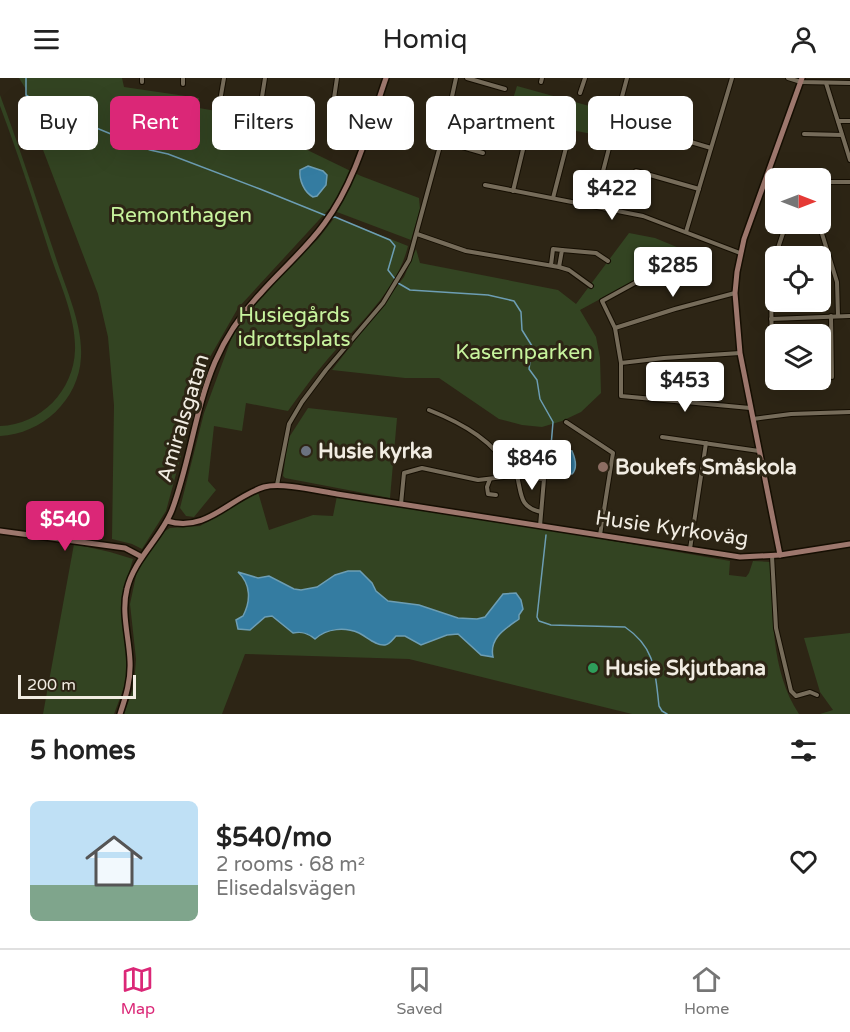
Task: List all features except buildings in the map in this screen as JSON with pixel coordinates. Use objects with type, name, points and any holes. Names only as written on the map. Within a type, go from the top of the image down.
[{"type":"street","points":[[183,78],[183,84]]},
{"type":"street","points":[[221,96],[224,78]]},
{"type":"street","points":[[262,96],[265,78]]},
{"type":"street","points":[[334,96],[337,78]]},
{"type":"street","name":"Amiralsgatan","points":[[120,714],[128,692],[130,670],[126,596],[130,580],[142,557],[167,521],[180,484],[203,396],[223,346],[258,295],[312,239],[334,209],[348,184],[386,78]]},
{"type":"street","points":[[453,96],[456,78]]},
{"type":"street","points":[[467,78],[505,88]]},
{"type":"street","points":[[580,93],[585,78]]},
{"type":"street","points":[[622,96],[627,78]]},
{"type":"street","points":[[686,232],[732,78]]},
{"type":"street","points":[[788,78],[850,83]]},
{"type":"street","points":[[769,168],[801,80]]},
{"type":"street","points":[[826,82],[850,160]]},
{"type":"street","points":[[838,121],[850,121]]},
{"type":"street","points":[[804,134],[842,135]]},
{"type":"street","points":[[693,143],[711,148]]},
{"type":"street","points":[[167,521],[185,524],[200,521],[259,489],[276,486],[289,424],[302,402],[394,287],[409,260],[440,150]]},
{"type":"street","points":[[473,150],[483,153]]},
{"type":"street","points":[[513,191],[523,150]]},
{"type":"street","points":[[554,198],[566,150]]},
{"type":"street","points":[[594,206],[608,150]]},
{"type":"street","points":[[636,171],[699,189]]},
{"type":"street","points":[[765,180],[740,254],[735,293],[740,353],[780,555]]},
{"type":"street","points":[[831,182],[850,182]]},
{"type":"street","points":[[484,185],[644,216],[740,254]]},
{"type":"street","points":[[417,234],[466,251],[560,267],[569,270],[591,286]]},
{"type":"street","points":[[771,324],[771,269],[783,234]]},
{"type":"street","points":[[822,234],[836,276],[838,316]]},
{"type":"street","points":[[551,265],[553,249],[596,253],[608,261]]},
{"type":"street","points":[[560,267],[562,250]]},
{"type":"street","points":[[675,261],[602,301],[615,328],[621,363],[621,396],[750,408]]},
{"type":"street","points":[[615,328],[735,293]]},
{"type":"street","points":[[831,316],[832,377]]},
{"type":"street","points":[[771,319],[850,316]]},
{"type":"street","points":[[621,363],[740,353]]},
{"type":"street","points":[[429,410],[479,436],[507,464],[515,476],[524,503],[529,509],[541,512]]},
{"type":"street","points":[[753,420],[791,414],[850,412]]},
{"type":"street","points":[[566,422],[613,453],[600,535]]},
{"type":"street","points":[[662,437],[759,451]]},
{"type":"street","points":[[690,550],[706,443]]},
{"type":"street","points":[[401,504],[404,473],[422,468],[478,480],[515,476],[544,479],[540,527]]},
{"type":"street","points":[[490,479],[487,487],[488,494],[496,495]]},
{"type":"street","name":"Husie Kyrkoväg","points":[[276,486],[740,557],[772,556],[850,544]]},
{"type":"street","points":[[0,531],[125,548],[142,557]]},
{"type":"street","points":[[772,556],[776,628],[790,691],[796,696],[810,692],[817,695]]},
{"type":"green space","name":"Remonthagen","points":[[19,78],[122,78],[124,87],[185,96],[110,96],[110,150],[200,150],[200,108],[212,110],[212,150],[307,150],[361,176],[419,198],[420,209],[411,240],[329,209],[238,308],[206,364],[166,511],[142,549],[112,539],[114,405],[108,337],[98,294],[43,150],[98,150],[98,96],[25,96],[27,91]]},
{"type":"green space","points":[[517,86],[553,96],[514,96]]},
{"type":"green space","points":[[0,95],[72,306],[79,332],[81,357],[79,373],[73,387],[56,412],[30,429],[0,436],[0,426],[29,419],[52,403],[62,391],[73,365],[75,338],[67,303],[0,106]]},
{"type":"green space","points":[[576,102],[588,106],[588,133],[576,131]]},
{"type":"green space","name":"Husiegårds idrottsplats","points":[[335,217],[408,246],[402,264],[383,296],[318,371],[288,411],[246,403],[242,431],[214,426],[208,481],[216,490],[194,517],[186,516],[180,508],[204,413],[233,334],[260,296],[318,239]]},
{"type":"green space","name":"Kasernparken","points":[[629,233],[655,238],[684,250],[670,261],[580,310],[596,337],[600,358],[601,393],[581,412],[562,421],[542,427],[499,419],[439,378],[405,378],[332,370],[404,277],[416,249],[420,263],[558,290],[576,304]]},
{"type":"green space","points":[[308,408],[397,418],[390,498],[283,476],[288,439]]},
{"type":"green space","points":[[258,492],[269,530],[313,515],[333,516],[337,496],[415,507],[730,561],[729,575],[746,577],[753,561],[771,562],[773,621],[778,660],[790,697],[799,714],[632,714],[409,659],[245,654],[222,714],[124,714],[134,686],[136,659],[130,604],[137,571],[165,531],[170,528],[200,526]]},
{"type":"green space","points":[[74,544],[133,559],[121,600],[127,661],[126,682],[114,714],[43,714]]},
{"type":"green space","points":[[850,633],[850,714],[820,714],[833,710],[820,692],[804,638]]},
{"type":"water","points":[[308,166],[323,171],[327,175],[326,185],[317,196],[313,197],[305,189],[300,178],[300,170]]},
{"type":"water","points":[[552,447],[562,456],[568,450],[572,451],[575,466],[572,474],[564,473],[558,478],[548,478]]},
{"type":"water","points":[[348,571],[360,571],[372,583],[376,591],[388,601],[419,605],[458,618],[485,617],[503,594],[516,593],[523,609],[519,619],[496,639],[492,650],[493,657],[481,655],[458,634],[447,635],[421,645],[405,636],[396,636],[388,644],[382,645],[359,633],[342,629],[325,633],[315,639],[305,633],[293,633],[272,616],[265,617],[250,630],[238,629],[236,620],[243,616],[246,610],[248,593],[245,582],[238,572],[258,578],[269,576],[294,589],[301,590],[317,587],[335,575]]},
{"type":"waterway","points":[[26,78],[26,95],[63,119],[72,118],[150,150],[168,154],[327,216]]},
{"type":"waterway","points":[[331,218],[335,217],[390,240],[395,246],[388,270],[395,279]]},
{"type":"waterway","points":[[398,283],[410,290],[488,295],[514,301],[521,312],[522,330],[532,346],[529,369],[537,380],[540,399],[553,422],[551,446]]},
{"type":"waterway","points":[[546,535],[537,617],[539,621],[551,625],[625,627],[643,643],[648,652],[655,672],[659,706],[667,714]]},
{"type":"place","name":"Husie kyrka","points":[[306,451]]},
{"type":"place","name":"Boukefs Småskola","points":[[603,467]]},
{"type":"place","name":"Husie Skjutbana","points":[[593,668]]}]
